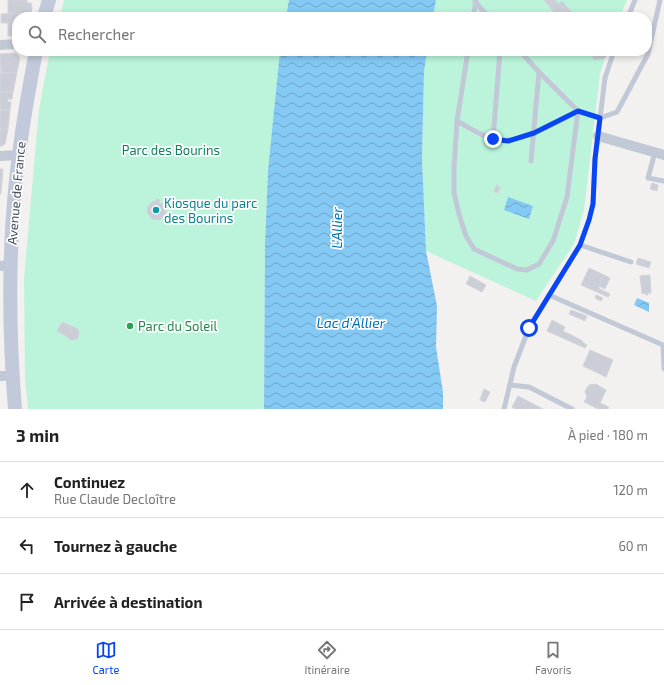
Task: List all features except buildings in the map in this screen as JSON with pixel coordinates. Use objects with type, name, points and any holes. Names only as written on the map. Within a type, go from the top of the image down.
[{"type":"street","points":[[45,12],[49,0]]},
{"type":"street","points":[[0,45],[12,44]]},
{"type":"street","name":"Avenue de France","points":[[15,409],[6,376],[5,265],[19,155],[35,56]]},
{"type":"street","points":[[598,136],[659,153]]},
{"type":"street","points":[[0,156],[19,155]]},
{"type":"lane","points":[[630,12],[635,0]]},
{"type":"lane","points":[[652,36],[660,0]]},
{"type":"lane","points":[[474,12],[476,1]]},
{"type":"lane","points":[[476,1],[485,12]]},
{"type":"lane","points":[[467,56],[458,121],[454,168],[454,193],[466,236],[474,249],[517,269],[527,270],[539,264],[553,241],[567,197],[578,111]]},
{"type":"lane","points":[[493,139],[500,56]]},
{"type":"lane","points":[[525,56],[578,111],[600,118],[617,112],[647,56]]},
{"type":"lane","points":[[504,409],[519,352],[529,328],[580,245],[589,220],[593,204],[598,136],[605,78],[612,56]]},
{"type":"lane","points":[[531,161],[539,72]]},
{"type":"lane","points":[[458,121],[493,139],[508,141],[534,133],[578,111]]},
{"type":"lane","points":[[659,153],[648,178],[664,181]]},
{"type":"lane","points":[[580,245],[631,262]]},
{"type":"lane","points":[[549,294],[663,344],[664,369]]},
{"type":"lane","points":[[510,385],[529,387],[572,409]]},
{"type":"green space","points":[[64,0],[289,0],[287,12],[61,12]]},
{"type":"green space","points":[[436,0],[627,0],[622,12],[434,12]]},
{"type":"green space","name":"Parc des Bourins","points":[[49,56],[279,56],[268,170],[265,244],[264,409],[28,409],[25,377],[24,279],[39,109]]},
{"type":"green space","points":[[426,56],[605,56],[600,74],[584,210],[574,244],[536,301],[426,251],[422,158],[424,72]]},
{"type":"water","points":[[289,0],[436,0],[434,12],[287,12]]},
{"type":"water","name":"Lac d'Allier","points":[[279,56],[426,56],[424,72],[422,158],[426,251],[437,306],[436,347],[443,392],[443,409],[264,409],[265,244],[268,170]]},
{"type":"water","points":[[508,197],[533,206],[529,219],[504,210]]},
{"type":"water","points":[[637,298],[649,303],[649,312],[634,305]]},
{"type":"place","name":"Kiosque du parc des Bourins","points":[[156,210]]},
{"type":"place","name":"Parc du Soleil","points":[[130,326]]},
{"type":"route","points":[[493,139],[508,141],[534,133],[578,111],[600,118],[595,159],[593,204],[589,220],[580,245],[529,328]]},
{"type":"water label","name":"L'Allier","points":[[336,228]]}]
